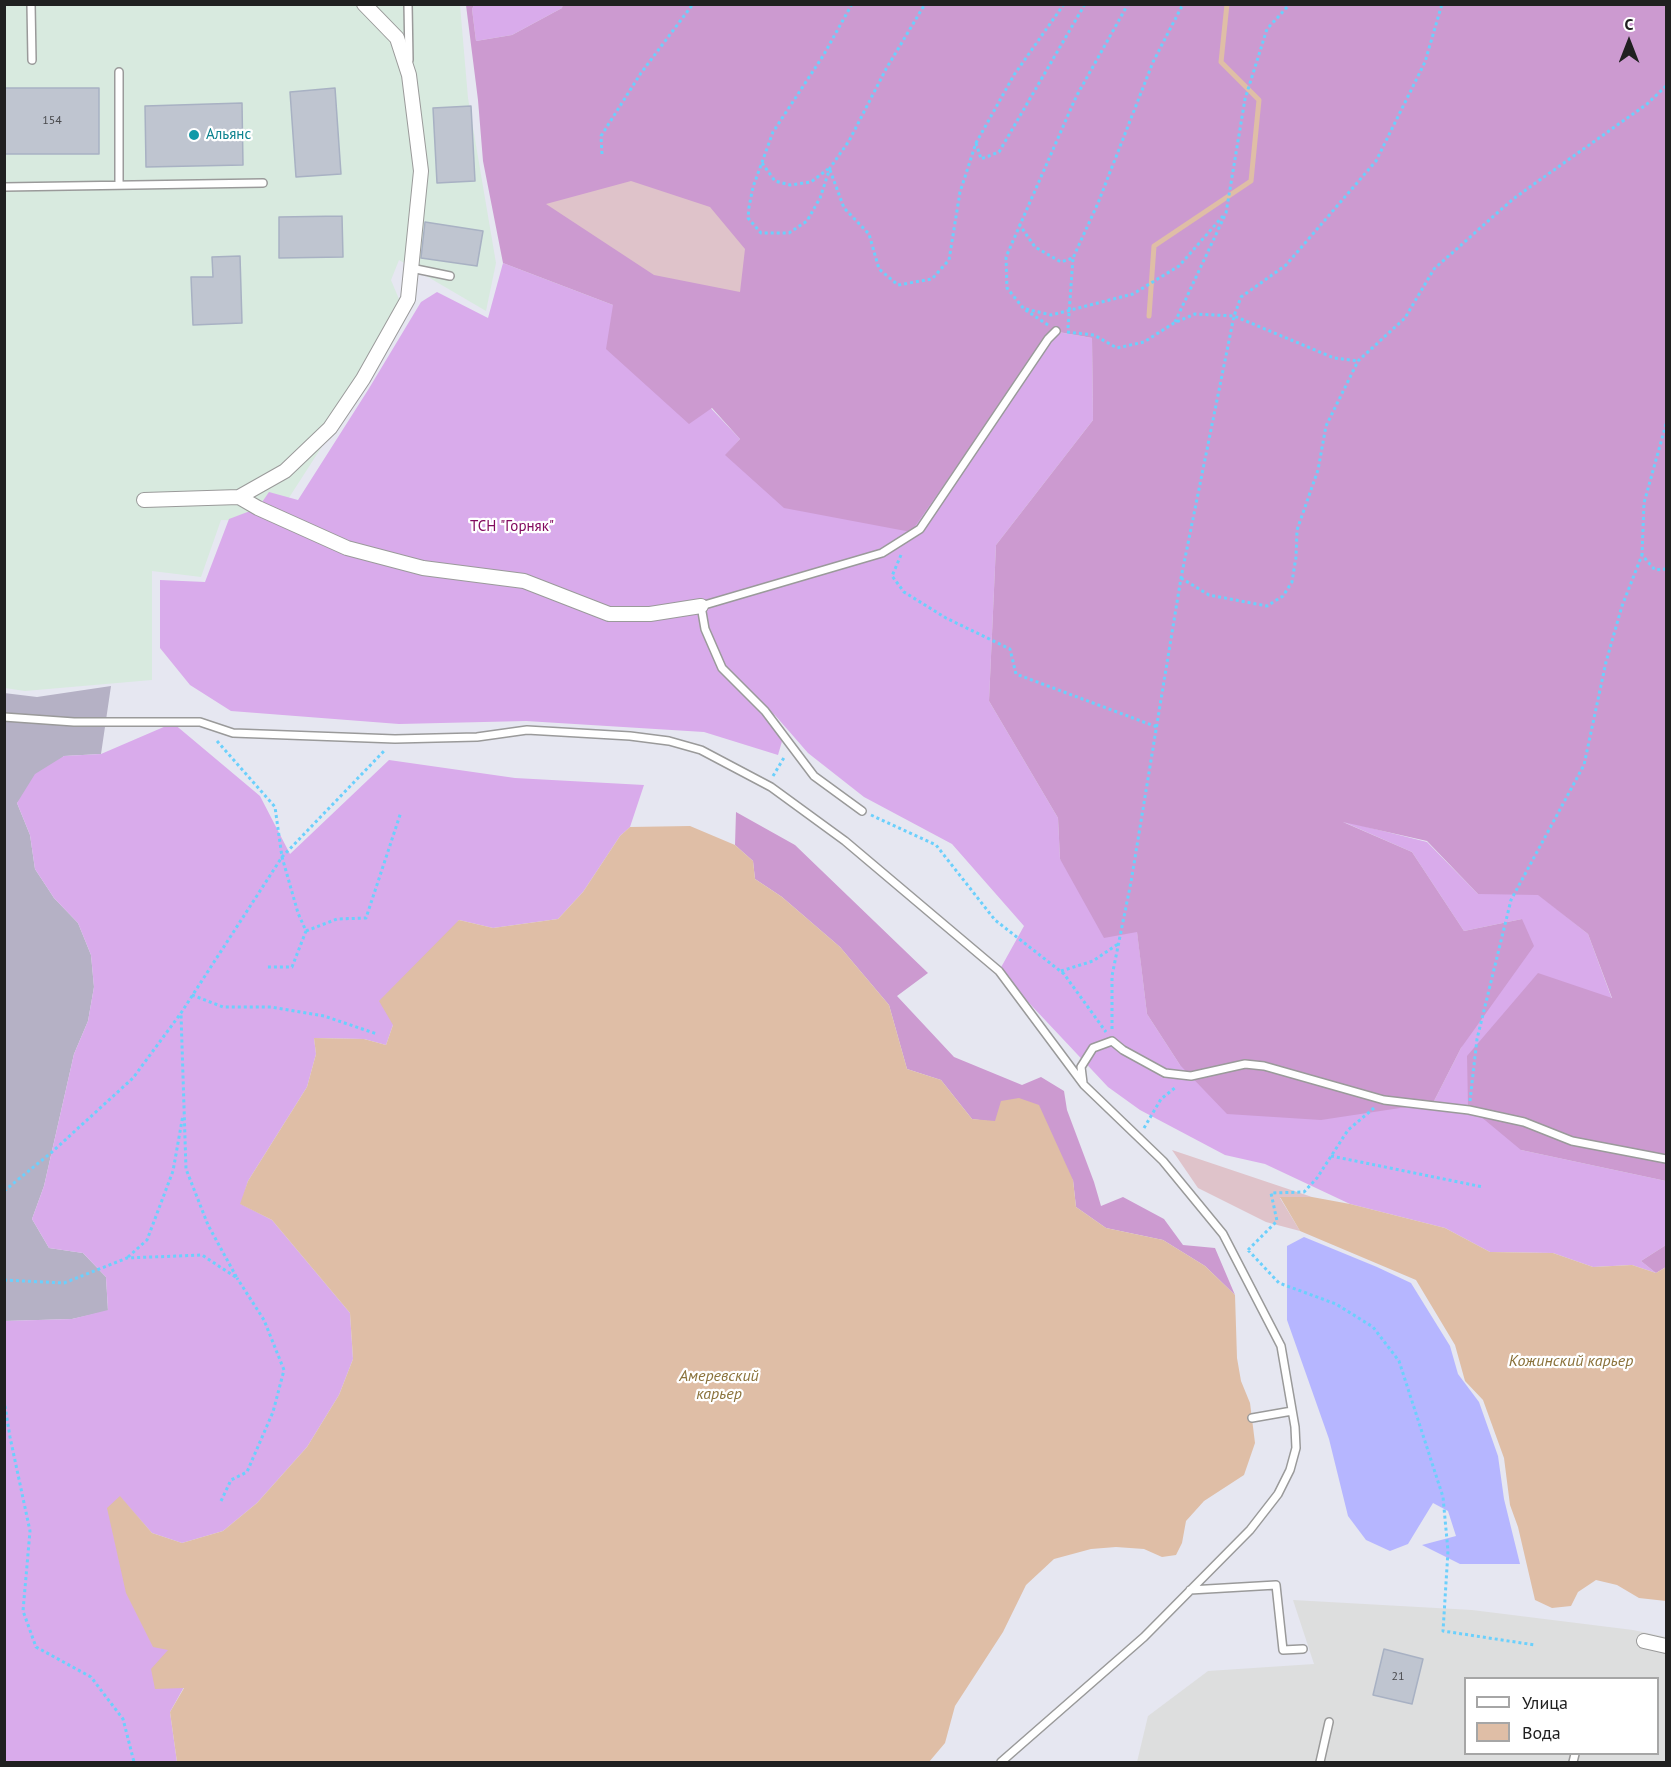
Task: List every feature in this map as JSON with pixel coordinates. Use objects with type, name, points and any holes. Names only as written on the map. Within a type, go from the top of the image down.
[{"type":"street","points":[[144,500],[239,497],[285,471],[330,428],[363,379],[408,299],[421,171],[409,75],[397,38],[364,4]]},
{"type":"street","points":[[239,497],[258,508],[347,548],[423,568],[524,581],[609,614],[650,614],[700,606]]},
{"type":"street","points":[[1644,1641],[1666,1646]]},
{"type":"lane","points":[[31,4],[32,60]]},
{"type":"lane","points":[[408,4],[409,75]]},
{"type":"lane","points":[[119,72],[119,185]]},
{"type":"lane","points":[[4,187],[263,183]]},
{"type":"lane","points":[[411,268],[450,276]]},
{"type":"lane","points":[[862,811],[814,776],[765,711],[722,668],[705,629],[700,606],[882,553],[920,529],[1048,339],[1056,331]]},
{"type":"lane","points":[[4,717],[74,722],[200,722],[233,733],[395,739],[477,737],[527,730],[630,736],[669,741],[701,750],[771,787],[845,841],[999,971],[1084,1085],[1162,1161],[1223,1234],[1281,1346],[1296,1448],[1290,1470],[1278,1494],[1250,1530],[1144,1637],[1001,1762]]},
{"type":"lane","points":[[1084,1085],[1081,1067],[1093,1048],[1112,1041],[1123,1050],[1165,1073],[1191,1076],[1245,1064],[1264,1066],[1384,1100],[1469,1110],[1524,1122],[1572,1141],[1666,1159]]},
{"type":"lane","points":[[1252,1418],[1292,1411]]},
{"type":"lane","points":[[1190,1590],[1276,1585],[1283,1650],[1303,1649]]},
{"type":"lane","points":[[1320,1762],[1329,1722]]},
{"type":"path","points":[[602,153],[601,136],[641,73],[693,4]]},
{"type":"path","points":[[852,4],[823,56],[773,132],[753,187],[748,218],[761,233],[789,233],[807,221],[820,198],[830,168],[849,141],[886,69],[925,4]]},
{"type":"path","points":[[830,168],[844,208],[869,234],[879,269],[898,285],[932,279],[949,260],[960,192],[976,143],[1014,75],[1064,4]]},
{"type":"path","points":[[976,143],[981,159],[999,152],[1085,4]]},
{"type":"path","points":[[1128,4],[1076,97],[1019,224],[1006,257],[1007,288],[1024,309],[1056,331],[1094,335],[1117,348],[1144,342],[1174,323],[1195,314],[1234,316],[1334,358],[1358,361]]},
{"type":"path","points":[[1068,332],[1073,258],[1098,203],[1153,62],[1184,4]]},
{"type":"path","points":[[1174,323],[1226,213],[1248,89],[1267,29],[1290,4]]},
{"type":"path","points":[[1112,1041],[1112,976],[1157,727],[1181,578],[1234,316],[1241,297],[1286,265],[1376,161],[1425,62],[1442,4]]},
{"type":"path","points":[[1181,578],[1209,595],[1267,606],[1282,596],[1292,582],[1296,557],[1296,530],[1318,470],[1326,426],[1358,361],[1405,318],[1434,269],[1513,200],[1647,104],[1666,86]]},
{"type":"path","points":[[762,163],[775,181],[790,185],[811,182],[830,168]]},
{"type":"path","points":[[1024,309],[1051,315],[1133,294],[1179,266],[1226,213]]},
{"type":"path","points":[[1019,224],[1035,247],[1060,262],[1073,258]]},
{"type":"path","points":[[1469,1110],[1477,1040],[1511,900],[1584,765],[1605,662],[1622,606],[1642,555],[1644,502],[1666,424]]},
{"type":"path","points":[[909,536],[892,576],[904,592],[946,618],[1010,649],[1016,674],[1157,727]]},
{"type":"path","points":[[1642,555],[1655,570],[1666,569]]},
{"type":"path","points":[[200,722],[275,807],[282,858],[298,913],[306,931],[292,967],[267,967]]},
{"type":"path","points":[[4,1191],[52,1152],[133,1078],[181,1012],[282,858],[395,739]]},
{"type":"path","points":[[772,777],[785,757]]},
{"type":"path","points":[[862,811],[936,845],[995,920],[1060,971],[1112,1041]]},
{"type":"path","points":[[306,931],[337,920],[366,918],[401,812]]},
{"type":"path","points":[[1060,971],[1093,961],[1119,943]]},
{"type":"path","points":[[192,994],[223,1007],[271,1007],[324,1016],[377,1034]]},
{"type":"path","points":[[181,1012],[186,1169],[208,1225],[237,1278],[264,1320],[284,1370],[273,1412],[247,1472],[231,1480],[221,1501]]},
{"type":"path","points":[[1138,1137],[1161,1099],[1191,1076]]},
{"type":"path","points":[[1238,1260],[1276,1221],[1271,1193],[1304,1192],[1317,1178],[1348,1130],[1384,1100]]},
{"type":"path","points":[[127,1258],[147,1240],[173,1172],[184,1108]]},
{"type":"path","points":[[1331,1156],[1483,1187]]},
{"type":"path","points":[[1248,1250],[1279,1283],[1336,1304],[1373,1327],[1400,1361],[1443,1497],[1448,1551],[1443,1631],[1535,1645]]},
{"type":"path","points":[[4,1280],[64,1283],[127,1258],[202,1255],[237,1278]]},
{"type":"path","points":[[4,1400],[30,1532],[23,1611],[36,1647],[91,1677],[123,1719],[134,1762]]},
{"type":"shaded area","points":[[563,4],[1666,5],[1666,1181],[1521,1150],[1468,1106],[1467,1056],[1538,973],[1612,998],[1588,934],[1538,895],[1478,894],[1427,841],[1343,822],[1412,852],[1464,931],[1522,919],[1534,946],[1461,1048],[1433,1103],[1321,1120],[1227,1114],[1180,1065],[1147,1014],[1137,932],[1104,938],[1060,859],[1058,818],[989,701],[996,545],[1093,420],[1092,338],[1053,331],[1046,338],[911,532],[784,508],[725,455],[740,439],[712,408],[689,424],[606,349],[613,305],[503,263],[483,161],[466,5],[474,5],[472,9],[476,41],[512,35],[562,8]]},
{"type":"shaded area","points":[[5,5],[460,5],[468,98],[496,263],[486,311],[399,260],[391,280],[406,316],[274,521],[221,520],[201,577],[152,571],[152,680],[25,691],[5,688]]},
{"type":"shaded area","points":[[631,181],[710,207],[745,249],[740,292],[654,275],[546,204]]},
{"type":"shaded area","points":[[111,686],[101,754],[64,756],[17,803],[30,835],[35,869],[54,898],[78,923],[91,955],[94,987],[88,1021],[74,1054],[44,1186],[32,1219],[49,1248],[83,1253],[106,1277],[108,1311],[72,1319],[5,1321],[4,693],[37,697]]},
{"type":"shaded area","points":[[736,812],[795,845],[928,973],[897,996],[954,1057],[1022,1085],[1041,1077],[1064,1091],[1067,1110],[1101,1206],[1123,1197],[1164,1219],[1183,1245],[1215,1248],[1235,1295],[1205,1266],[1163,1240],[1106,1228],[1076,1207],[1073,1180],[995,1122],[972,1119],[941,1080],[907,1069],[889,1005],[840,947],[782,897],[755,879],[753,861],[735,845]]},
{"type":"shaded area","points":[[1172,1150],[1312,1197],[1280,1198],[1300,1231],[1266,1222],[1198,1188]]},
{"type":"shaded area","points":[[1666,1245],[1666,1267],[1656,1273],[1641,1261]]},
{"type":"shaded area","points":[[1293,1600],[1472,1610],[1633,1630],[1666,1637],[1666,1762],[1137,1762],[1148,1716],[1208,1671],[1314,1664]]},
{"type":"green space","points":[[474,5],[563,5],[562,8],[512,35],[476,41],[472,9]]},
{"type":"green space","name":"ТСН \"Горняк\"","points":[[503,263],[613,305],[740,439],[726,455],[1046,338],[1053,331],[1092,338],[1093,420],[996,545],[989,701],[1058,818],[1060,859],[1137,931],[1147,1014],[1180,1065],[1433,1103],[1522,919],[1464,931],[1412,852],[1339,820],[1427,842],[1478,894],[1538,894],[1588,934],[1612,999],[1521,1150],[1666,1181],[1666,1245],[1641,1261],[1656,1273],[1632,1265],[1593,1267],[1553,1253],[1490,1252],[1445,1228],[1350,1204],[1265,1164],[1225,1155],[1140,1110],[1108,1087],[999,971],[1024,926],[952,844],[864,797],[808,753],[774,714],[783,738],[778,755],[704,732],[526,721],[399,724],[231,711],[190,685],[160,648],[160,580],[205,582],[229,519],[258,508],[269,492],[298,500],[421,302],[437,292],[488,318]]},
{"type":"green space","points":[[173,723],[260,796],[290,854],[389,760],[515,778],[644,785],[630,827],[620,836],[583,892],[558,919],[493,928],[459,920],[393,1025],[386,1045],[364,1039],[314,1038],[316,1054],[307,1087],[248,1181],[241,1204],[272,1220],[350,1313],[353,1359],[339,1395],[307,1447],[257,1503],[223,1531],[182,1543],[152,1533],[120,1497],[108,1509],[116,1545],[169,1650],[155,1688],[184,1687],[170,1712],[177,1762],[5,1762],[4,1321],[72,1319],[108,1310],[106,1277],[83,1253],[49,1248],[32,1219],[44,1186],[74,1054],[88,1021],[94,987],[91,955],[78,923],[54,898],[35,869],[30,835],[17,803],[35,774],[64,756],[101,754]]},
{"type":"sand","points":[[1304,1237],[1411,1283],[1450,1346],[1458,1374],[1479,1402],[1498,1456],[1504,1499],[1520,1564],[1460,1564],[1422,1545],[1456,1536],[1448,1511],[1433,1503],[1408,1544],[1390,1551],[1366,1540],[1348,1516],[1329,1439],[1287,1320],[1287,1246]]},
{"type":"water","name":"Амеревский карьер","points":[[690,826],[735,845],[753,861],[755,879],[782,897],[840,947],[889,1005],[907,1069],[941,1080],[972,1119],[995,1121],[1001,1101],[1019,1098],[1039,1105],[1073,1180],[1076,1207],[1106,1228],[1163,1240],[1205,1266],[1235,1295],[1237,1358],[1241,1381],[1250,1403],[1255,1443],[1244,1475],[1204,1501],[1186,1521],[1182,1543],[1176,1555],[1162,1557],[1144,1549],[1116,1547],[1091,1549],[1054,1559],[1026,1585],[1003,1632],[955,1706],[945,1743],[929,1762],[177,1762],[170,1712],[184,1688],[155,1689],[151,1669],[168,1650],[153,1647],[126,1593],[107,1508],[120,1496],[152,1533],[182,1543],[223,1531],[257,1503],[307,1447],[339,1395],[353,1359],[350,1313],[272,1220],[240,1204],[248,1181],[307,1087],[316,1054],[314,1038],[364,1039],[386,1045],[393,1025],[379,1001],[459,920],[493,928],[558,919],[583,892],[620,836],[630,827]]},
{"type":"water","name":"Кожинский карьер","points":[[1280,1197],[1312,1197],[1350,1204],[1445,1228],[1490,1252],[1553,1253],[1593,1267],[1632,1265],[1656,1273],[1666,1267],[1666,1601],[1639,1598],[1617,1585],[1596,1580],[1578,1592],[1571,1606],[1552,1608],[1535,1600],[1518,1527],[1510,1505],[1504,1458],[1483,1400],[1465,1381],[1455,1345],[1416,1280],[1300,1231]]},
{"type":"building","points":[[4,88],[99,88],[99,154],[4,154]]},
{"type":"building","points":[[335,88],[341,174],[296,177],[290,92]]},
{"type":"building","name":"Альянс","points":[[242,103],[243,165],[146,167],[145,106]]},
{"type":"building","points":[[471,106],[475,181],[437,183],[433,108]]},
{"type":"building","points":[[342,216],[343,257],[279,258],[279,217]]},
{"type":"building","points":[[425,222],[483,231],[477,266],[421,258]]},
{"type":"building","points":[[240,256],[242,323],[193,325],[191,277],[213,277],[212,257]]},
{"type":"building","points":[[1384,1649],[1423,1659],[1412,1704],[1373,1695]]},
{"type":"waterway","points":[[1149,316],[1154,246],[1251,181],[1259,100],[1221,62],[1227,4]]},
{"type":"place","name":"Альянс","points":[[194,135]]}]
